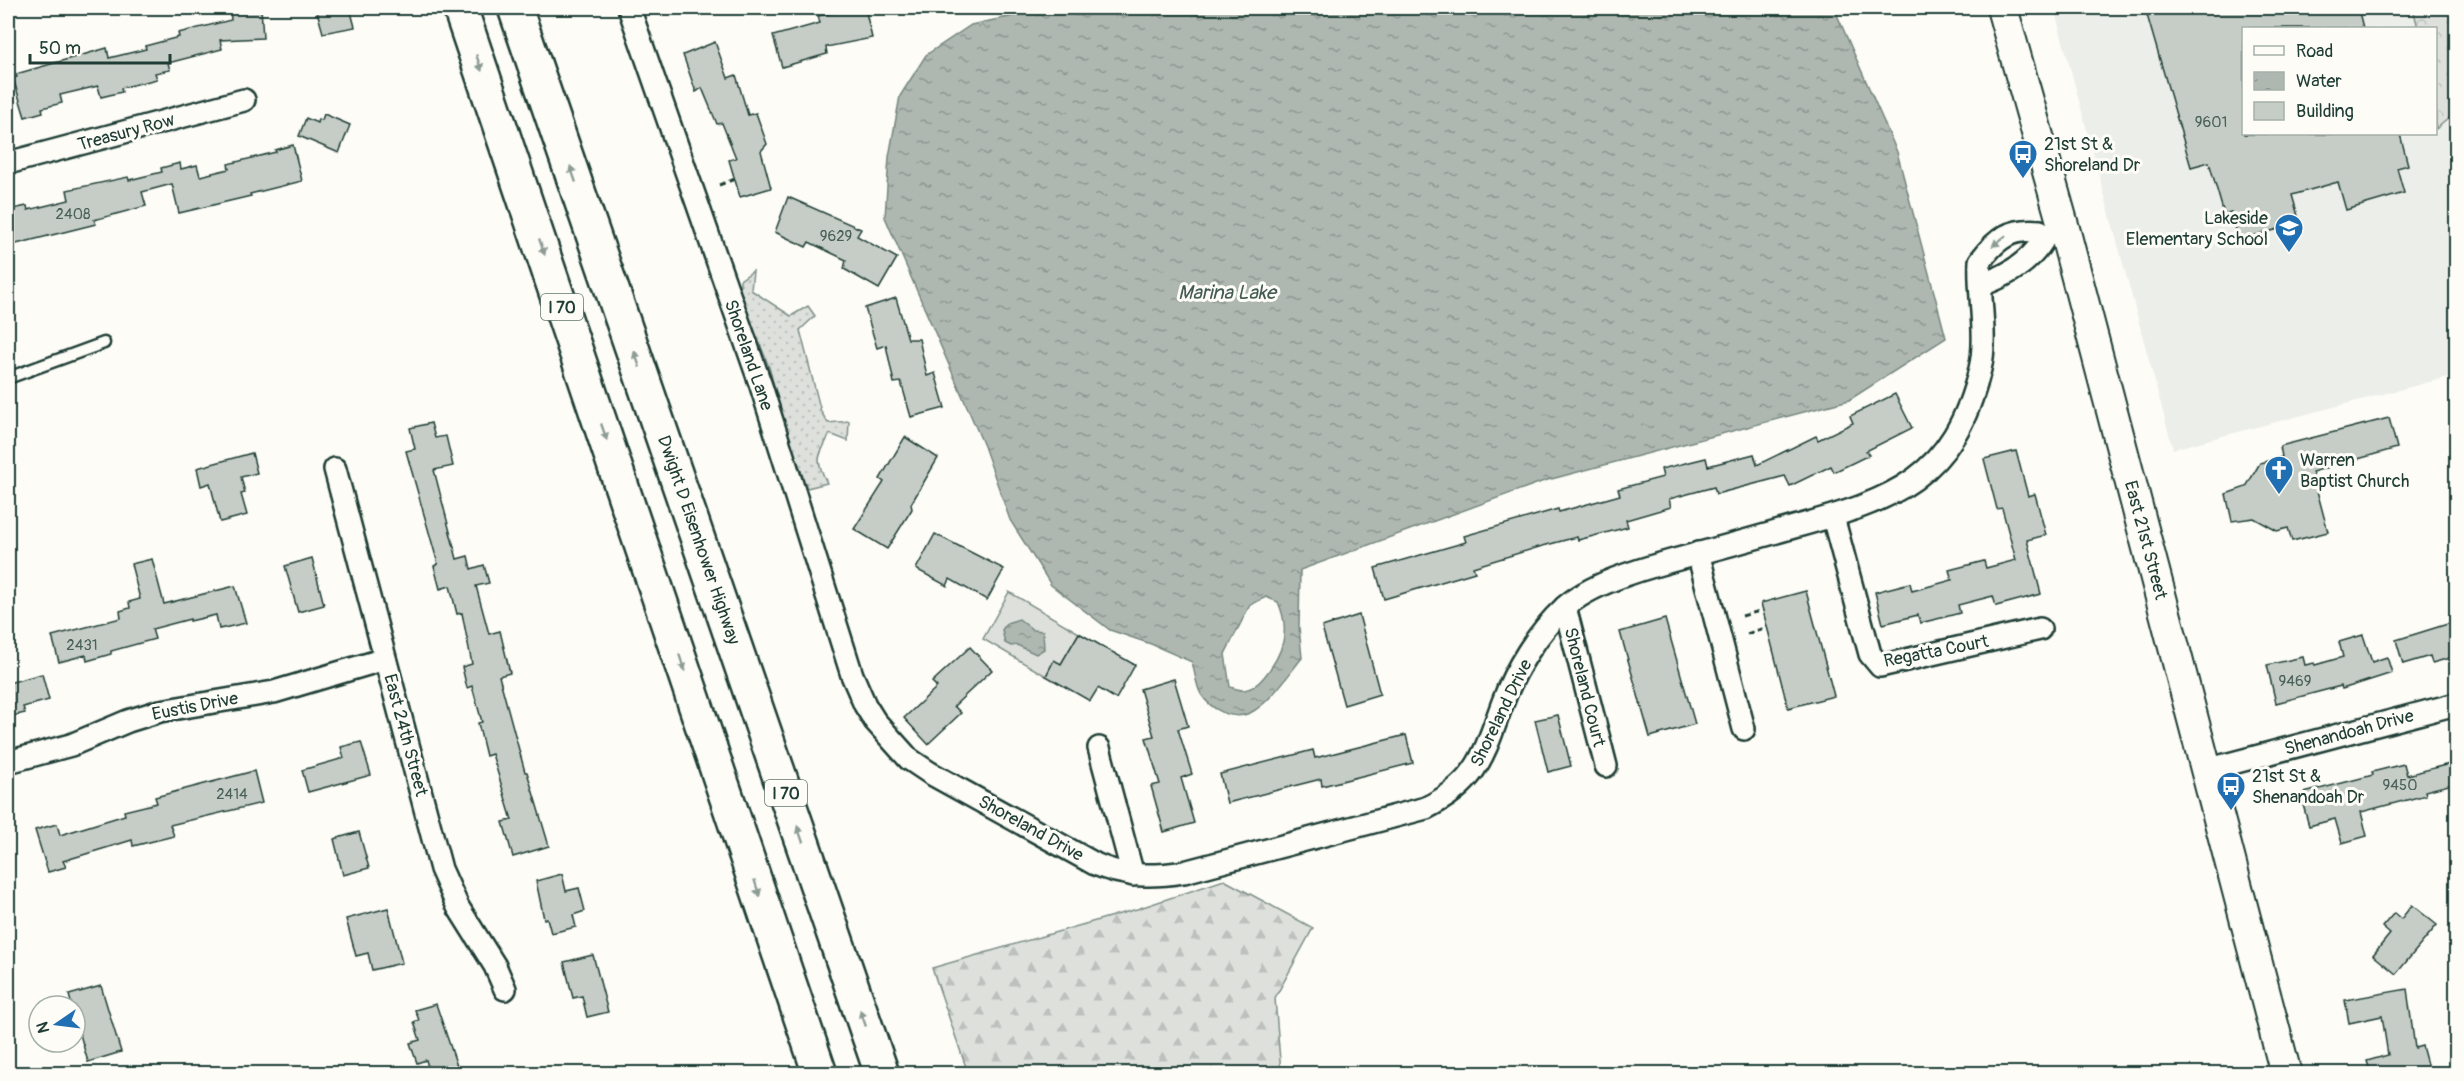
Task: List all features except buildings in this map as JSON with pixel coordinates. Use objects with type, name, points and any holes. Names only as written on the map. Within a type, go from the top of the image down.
[{"type":"highway","name":"I 70","points":[[460,8],[819,1074]]},
{"type":"highway","name":"Dwight D Eisenhower Highway","points":[[515,8],[882,1074]]},
{"type":"main road","name":"East 21st Street","points":[[2002,8],[2055,234],[2206,770],[2286,1074]]},
{"type":"street","name":"Shoreland Lane","points":[[629,8],[761,386],[852,675],[865,705]]},
{"type":"street","name":"Treasury Row","points":[[8,163],[244,100]]},
{"type":"street","name":"Shoreland Drive","points":[[865,705],[896,747],[930,773],[1095,864],[1133,875],[1184,873],[1426,808],[1450,794],[1470,775],[1481,760],[1503,702],[1522,663],[1565,607],[1617,579],[1649,567],[1833,517],[1878,502],[1902,489],[1930,466],[1952,440],[1970,406],[1981,367],[1980,261],[1987,251],[2003,237],[2015,231],[2028,230],[2055,234]]},
{"type":"street","points":[[1981,285],[2017,267],[2055,234]]},
{"type":"street","name":"East 24th Street","points":[[335,469],[441,869],[458,907],[495,966],[506,989]]},
{"type":"street","name":"Regatta Court","points":[[1833,517],[1870,654],[1876,664],[1880,666],[2040,629]]},
{"type":"street","points":[[1698,554],[1744,729]]},
{"type":"street","name":"Shoreland Court","points":[[1565,607],[1606,766]]},
{"type":"street","name":"Eustis Drive","points":[[8,762],[81,741],[128,721],[160,711],[274,692],[386,659]]},
{"type":"street","name":"Shenandoah Drive","points":[[2206,770],[2457,704]]},
{"type":"street","points":[[1099,748],[1133,875]]},
{"type":"lane","points":[[8,378],[105,343]]},
{"type":"path","points":[[719,185],[735,179]]},
{"type":"path","points":[[1742,616],[1763,610]]},
{"type":"path","points":[[1747,634],[1767,627]]},
{"type":"shaded area","name":"Lakeside Elementary School","points":[[2054,8],[2456,8],[2456,375],[2173,449]]},
{"type":"green space","points":[[2416,8],[2456,8],[2456,112],[2437,128],[2437,27],[2418,27],[2414,12]]},
{"type":"green space","points":[[753,271],[751,290],[791,316],[808,306],[815,316],[800,330],[821,412],[828,423],[849,421],[848,441],[830,434],[820,454],[819,463],[827,483],[807,488],[785,426],[769,367],[740,300],[740,280]]},
{"type":"green space","points":[[1009,592],[1079,633],[1061,664],[1054,661],[1046,676],[983,639]]},
{"type":"green space","points":[[1224,880],[1313,928],[1275,998],[1281,1073],[968,1073],[932,968],[1137,909]]},
{"type":"water","name":"Marina Lake","points":[[1050,8],[1834,8],[1897,152],[1946,338],[1849,400],[1544,481],[1300,570],[1299,627],[1302,658],[1278,688],[1258,708],[1250,713],[1236,716],[1222,712],[1201,694],[1192,662],[1151,644],[1110,630],[1051,585],[1010,520],[984,446],[885,217],[889,157],[900,96],[926,55],[971,25]],"holes":[[[1266,597],[1278,602],[1284,632],[1276,660],[1264,677],[1253,687],[1244,690],[1230,687],[1225,654],[1250,605]]]},
{"type":"water","points":[[1019,619],[1033,630],[1043,631],[1044,649],[1036,654],[1017,645],[1011,646],[1005,643],[1002,630],[1007,623]]},
{"type":"place","name":"21st St & Shoreland Dr","points":[[2023,180]]},
{"type":"place","name":"Lakeside Elementary School","points":[[2289,254]]},
{"type":"place","name":"Warren Baptist Church","points":[[2279,496]]},
{"type":"place","name":"21st St & Shenandoah Dr","points":[[2231,812]]}]
